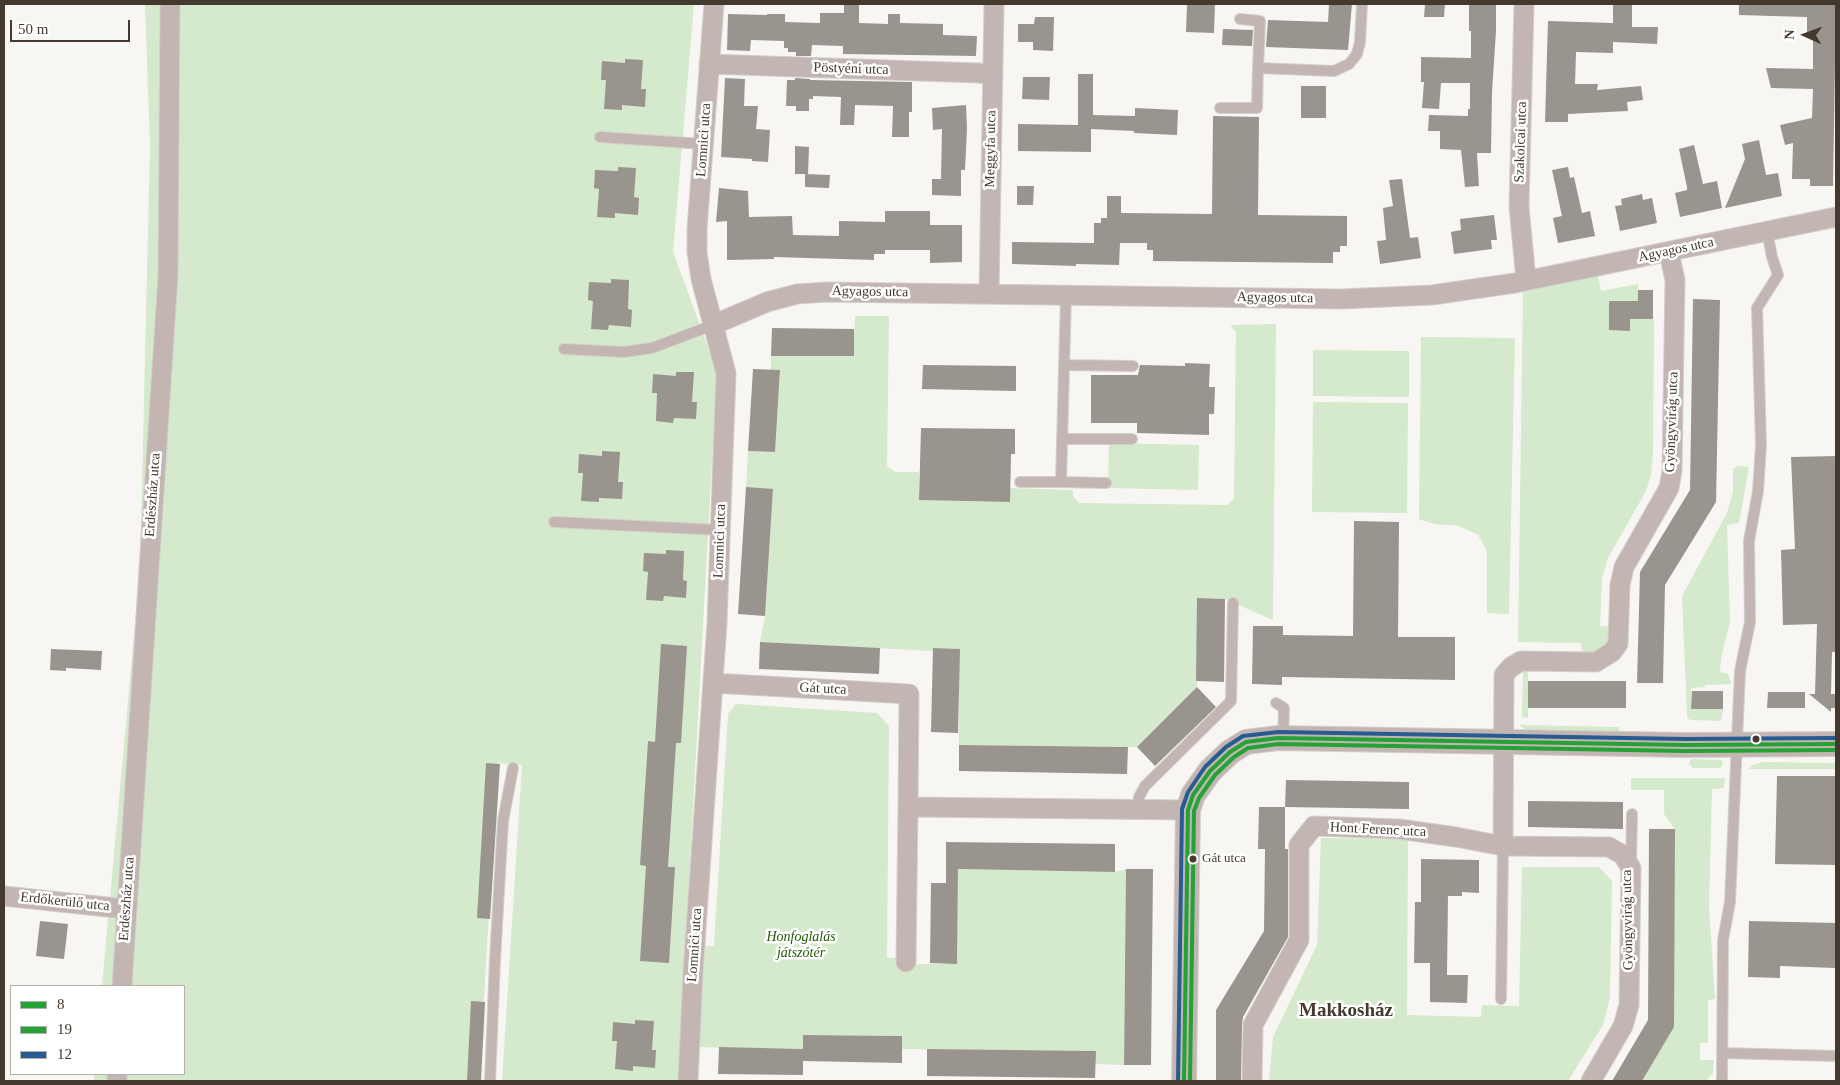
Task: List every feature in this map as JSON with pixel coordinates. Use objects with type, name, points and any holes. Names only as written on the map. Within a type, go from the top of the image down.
[{"type":"street","name":"Erdészház utca","points":[[122,985],[168,276],[170,4]]},
{"type":"street","name":"Lomnici utca","points":[[688,1081],[713,683],[721,530],[726,373],[700,279],[698,252],[703,144],[714,4]]},
{"type":"street","name":"Meggyfa utca","points":[[989,294],[994,4]]},
{"type":"street","name":"Szakolcai utca","points":[[1524,4],[1519,207],[1526,280]]},
{"type":"street","name":"Pöstyéni utca","points":[[709,64],[993,75]]},
{"type":"street","name":"Agyagos utca","points":[[712,325],[767,302],[797,294],[828,292],[1341,299],[1404,298],[1526,280],[1836,216]]},
{"type":"street","name":"Gyöngyvirág utca","points":[[1591,1081],[1623,1026],[1629,1005],[1631,868],[1623,856],[1608,847],[1503,846],[1504,675],[1510,667],[1521,661],[1596,662],[1612,652],[1618,644],[1620,585],[1624,567],[1669,488],[1672,471],[1675,280],[1669,252]]},
{"type":"street","name":"Gát utca","points":[[713,683],[910,694],[906,962]]},
{"type":"street","points":[[1184,1081],[1188,810],[1193,795],[1206,777],[1230,752],[1246,742],[1283,738],[1836,744]]},
{"type":"street","points":[[908,807],[1188,810]]},
{"type":"street","name":"Hont Ferenc utca","points":[[1252,1081],[1253,1025],[1300,940],[1299,845],[1314,826],[1399,829],[1503,846]]},
{"type":"street","name":"Erdőkerülő utca","points":[[4,896],[126,909]]},
{"type":"lane","points":[[1258,68],[1334,71],[1349,64],[1357,54],[1362,4]]},
{"type":"lane","points":[[1220,108],[1257,108],[1260,21],[1240,19]]},
{"type":"lane","points":[[600,137],[703,144]]},
{"type":"lane","points":[[1722,1081],[1723,940],[1730,902],[1740,671],[1750,622],[1749,541],[1758,491],[1760,454],[1757,308],[1778,275],[1767,231]]},
{"type":"lane","points":[[1061,482],[1066,295]]},
{"type":"lane","points":[[564,348],[624,352],[652,348],[712,325]]},
{"type":"lane","points":[[1064,364],[1133,366]]},
{"type":"lane","points":[[1062,439],[1132,439]]},
{"type":"lane","points":[[1020,482],[1106,483]]},
{"type":"lane","points":[[554,522],[721,530]]},
{"type":"lane","points":[[1139,809],[1139,797],[1145,786],[1231,701],[1233,603]]},
{"type":"lane","points":[[1276,703],[1284,708],[1283,738]]},
{"type":"lane","points":[[490,1081],[503,821],[513,768]]},
{"type":"lane","points":[[1631,868],[1632,814]]},
{"type":"lane","points":[[1501,999],[1503,846]]},
{"type":"lane","points":[[1723,1053],[1836,1056]]},
{"type":"green space","points":[[145,4],[694,4],[673,252],[717,371],[678,1081],[502,1081],[522,765],[498,763],[479,1081],[94,1081],[94,1075],[185,1075],[185,985],[102,985],[140,569],[150,146]]},
{"type":"green space","points":[[1598,276],[1601,291],[1638,284],[1638,319],[1653,319],[1653,455],[1651,475],[1646,491],[1608,558],[1602,578],[1600,626],[1612,627],[1609,639],[1602,648],[1592,654],[1582,655],[1581,643],[1518,642],[1523,289]]},
{"type":"green space","points":[[855,316],[889,316],[887,466],[895,472],[919,472],[919,500],[1010,502],[1010,488],[1073,490],[1073,496],[1079,503],[1227,505],[1234,499],[1236,332],[1230,325],[1276,324],[1273,620],[1225,599],[1197,598],[1197,687],[1137,747],[959,745],[959,649],[933,648],[933,651],[760,642],[765,616],[773,490],[746,488],[748,451],[775,452],[780,371],[771,370],[771,355],[853,356]]},
{"type":"green space","points":[[1421,337],[1515,338],[1509,614],[1487,613],[1487,551],[1478,535],[1459,526],[1435,524],[1419,519]]},
{"type":"green space","points":[[1313,350],[1409,351],[1409,397],[1313,396]]},
{"type":"green space","points":[[1313,402],[1408,403],[1407,513],[1312,512]]},
{"type":"green space","points":[[1109,443],[1199,445],[1198,490],[1108,488]]},
{"type":"green space","points":[[1738,466],[1749,467],[1739,523],[1727,525],[1730,622],[1721,658],[1720,672],[1728,674],[1732,684],[1705,685],[1705,687],[1691,688],[1692,709],[1723,709],[1721,721],[1692,720],[1688,719],[1687,716],[1682,596],[1727,513],[1733,492],[1733,469]]},
{"type":"green space","points":[[1528,669],[1528,718],[1522,717],[1522,714],[1523,672]]},
{"type":"green space","name":"Honfoglalás játszótér","points":[[736,704],[877,713],[889,726],[887,958],[899,958],[899,965],[957,963],[958,869],[1115,872],[1126,869],[1124,1065],[1095,1064],[1095,1051],[902,1049],[902,1036],[804,1035],[803,1049],[696,1047],[703,946],[714,946],[728,714]]},
{"type":"green space","points":[[1519,725],[1619,727],[1619,733],[1528,731]]},
{"type":"green space","points":[[1691,759],[1722,760],[1723,764],[1721,768],[1693,768],[1689,764]]},
{"type":"green space","points":[[1763,762],[1836,763],[1836,769],[1749,769],[1753,765]]},
{"type":"green space","points":[[1631,778],[1725,778],[1724,788],[1712,789],[1709,907],[1715,999],[1708,1000],[1708,1043],[1700,1043],[1700,1060],[1714,1060],[1713,1073],[1706,1081],[1642,1081],[1670,1033],[1675,829],[1664,814],[1664,790],[1631,790]]},
{"type":"green space","points":[[1321,838],[1408,839],[1407,1015],[1481,1017],[1482,1005],[1519,1006],[1522,867],[1599,867],[1612,881],[1610,998],[1603,1025],[1568,1081],[1269,1081],[1273,1037],[1317,945]]},
{"type":"building","points":[[844,4],[859,4],[859,23],[888,24],[888,14],[900,14],[900,23],[943,24],[943,35],[977,36],[976,56],[843,54],[843,46],[812,45],[811,56],[796,56],[796,52],[788,52],[788,48],[784,48],[784,41],[751,40],[750,51],[727,50],[728,14],[785,14],[785,22],[820,23],[820,13],[844,13]]},
{"type":"building","points":[[1187,4],[1215,4],[1214,33],[1186,32]]},
{"type":"building","points":[[1329,4],[1352,4],[1348,50],[1266,47],[1268,20],[1328,22]]},
{"type":"building","points":[[1425,4],[1445,4],[1444,17],[1424,17]]},
{"type":"building","points":[[1469,4],[1496,4],[1496,31],[1491,153],[1477,153],[1479,186],[1465,187],[1461,150],[1440,149],[1440,131],[1428,131],[1429,115],[1468,116],[1468,109],[1470,109],[1470,83],[1441,83],[1439,109],[1422,108],[1424,82],[1421,82],[1421,57],[1471,58]]},
{"type":"building","points":[[1613,4],[1632,4],[1632,27],[1658,27],[1657,44],[1613,42],[1613,53],[1576,52],[1575,84],[1598,84],[1597,90],[1641,86],[1643,100],[1627,102],[1628,111],[1568,114],[1568,122],[1545,122],[1548,21],[1613,23]]},
{"type":"building","points":[[1739,4],[1836,4],[1833,186],[1810,186],[1810,179],[1792,179],[1793,143],[1785,145],[1780,125],[1812,118],[1813,89],[1771,88],[1766,68],[1813,69],[1813,38],[1812,33],[1807,33],[1807,17],[1739,15]]},
{"type":"building","points":[[1035,17],[1054,17],[1053,51],[1033,50],[1033,42],[1018,42],[1018,24],[1034,24]]},
{"type":"building","points":[[1223,29],[1253,30],[1252,46],[1222,45]]},
{"type":"building","points":[[625,59],[643,60],[641,89],[646,89],[645,107],[622,105],[622,110],[604,109],[606,80],[601,80],[602,61],[625,63]]},
{"type":"building","points":[[1078,74],[1093,74],[1093,115],[1135,116],[1135,108],[1178,110],[1177,135],[1091,129],[1091,152],[1018,151],[1018,124],[1078,125]]},
{"type":"building","points":[[1023,77],[1050,77],[1049,100],[1022,99]]},
{"type":"building","points":[[725,78],[745,79],[744,106],[758,106],[756,129],[770,130],[768,162],[721,157]]},
{"type":"building","points":[[795,78],[912,82],[912,112],[909,112],[909,137],[892,137],[893,106],[855,105],[854,125],[840,125],[841,97],[813,96],[813,99],[809,99],[809,111],[796,111],[796,106],[786,106],[787,80],[795,80]]},
{"type":"building","points":[[1301,86],[1326,86],[1326,118],[1301,118]]},
{"type":"building","points":[[966,105],[965,170],[961,170],[961,196],[932,195],[932,179],[941,179],[942,129],[933,130],[932,108]]},
{"type":"building","points":[[1213,116],[1259,117],[1258,215],[1347,216],[1347,246],[1340,246],[1340,252],[1333,252],[1333,263],[1153,261],[1153,250],[1147,250],[1147,243],[1120,243],[1119,265],[1012,264],[1012,242],[1094,243],[1094,223],[1101,223],[1101,218],[1107,218],[1107,196],[1121,196],[1121,213],[1212,214]]},
{"type":"building","points":[[1759,140],[1766,175],[1778,173],[1782,196],[1725,208],[1745,159],[1742,144]]},
{"type":"building","points":[[1694,145],[1703,184],[1717,181],[1722,208],[1680,217],[1675,193],[1687,190],[1687,187],[1679,149]]},
{"type":"building","points":[[795,146],[809,147],[808,174],[795,174]]},
{"type":"building","points":[[618,167],[636,168],[634,197],[639,198],[638,215],[615,213],[615,218],[597,217],[599,189],[594,188],[595,170],[618,171]]},
{"type":"building","points":[[1568,167],[1570,178],[1574,177],[1582,213],[1590,211],[1595,236],[1558,243],[1553,218],[1562,216],[1552,170]]},
{"type":"building","points":[[805,174],[830,175],[829,188],[805,187]]},
{"type":"building","points":[[1402,179],[1410,238],[1418,237],[1421,258],[1380,264],[1377,241],[1386,240],[1383,208],[1393,206],[1389,180]]},
{"type":"building","points":[[1017,186],[1034,186],[1033,205],[1017,205]]},
{"type":"building","points":[[719,188],[748,191],[749,217],[792,216],[793,235],[839,236],[839,221],[885,222],[885,211],[930,211],[930,225],[962,225],[962,262],[930,263],[930,250],[885,250],[885,254],[874,254],[874,260],[774,257],[774,259],[727,260],[727,221],[716,222]]},
{"type":"building","points":[[1642,194],[1643,200],[1652,198],[1657,223],[1620,231],[1615,206],[1622,205],[1621,199]]},
{"type":"building","points":[[1494,215],[1497,240],[1491,240],[1492,249],[1454,254],[1451,232],[1461,230],[1460,219]]},
{"type":"building","points":[[611,279],[629,280],[628,309],[632,310],[631,327],[609,325],[608,330],[591,329],[593,301],[588,300],[589,282],[611,283]]},
{"type":"building","points":[[1638,290],[1653,290],[1653,319],[1630,319],[1630,331],[1609,330],[1609,301],[1638,301]]},
{"type":"building","points":[[1693,299],[1720,300],[1716,502],[1665,585],[1663,683],[1637,683],[1640,572],[1690,490]]},
{"type":"building","points":[[772,328],[854,329],[854,356],[771,356]]},
{"type":"building","points":[[1185,363],[1210,364],[1209,387],[1215,387],[1214,414],[1209,414],[1209,435],[1137,433],[1137,423],[1091,423],[1091,375],[1138,375],[1140,365],[1185,366]]},
{"type":"building","points":[[923,365],[1016,366],[1016,391],[922,389]]},
{"type":"building","points":[[753,369],[780,370],[775,452],[748,451]]},
{"type":"building","points":[[676,372],[694,372],[692,402],[697,402],[696,419],[674,418],[673,423],[656,421],[657,393],[652,393],[653,374],[676,376]]},
{"type":"building","points":[[921,428],[1015,429],[1015,454],[1011,454],[1010,502],[919,500]]},
{"type":"building","points":[[602,451],[620,452],[618,482],[623,482],[622,499],[599,498],[599,502],[581,501],[583,473],[578,473],[579,454],[602,456]]},
{"type":"building","points":[[1836,456],[1836,652],[1832,652],[1831,694],[1836,694],[1836,708],[1831,708],[1831,712],[1809,694],[1815,694],[1817,624],[1783,625],[1781,550],[1795,549],[1791,457]]},
{"type":"building","points":[[746,487],[773,489],[765,616],[738,614]]},
{"type":"building","points":[[1354,521],[1399,522],[1398,637],[1455,637],[1455,680],[1282,677],[1282,685],[1252,684],[1253,626],[1283,626],[1283,635],[1353,636]]},
{"type":"building","points":[[666,550],[684,551],[683,580],[687,581],[686,598],[664,596],[663,601],[646,600],[648,572],[643,571],[644,553],[666,554]]},
{"type":"building","points":[[1197,598],[1225,599],[1224,682],[1196,681]]},
{"type":"building","points":[[760,642],[880,648],[879,674],[759,669]]},
{"type":"building","points":[[661,644],[687,646],[681,743],[676,743],[668,867],[675,867],[669,963],[640,961],[646,866],[640,865],[648,741],[655,742]]},
{"type":"building","points":[[933,648],[960,649],[958,733],[931,732]]},
{"type":"building","points":[[51,649],[102,651],[101,670],[66,668],[66,671],[50,670]]},
{"type":"building","points":[[1528,681],[1626,681],[1626,708],[1528,708]]},
{"type":"building","points":[[1197,687],[1216,707],[1155,766],[1137,747]]},
{"type":"building","points":[[1692,691],[1723,691],[1723,709],[1691,709]]},
{"type":"building","points":[[1768,692],[1805,692],[1805,708],[1767,708]]},
{"type":"building","points":[[959,745],[1128,747],[1127,774],[959,771]]},
{"type":"building","points":[[486,763],[500,764],[490,919],[477,918]]},
{"type":"building","points":[[1777,776],[1836,776],[1836,865],[1775,864]]},
{"type":"building","points":[[1286,780],[1409,782],[1409,809],[1285,807]]},
{"type":"building","points":[[1528,801],[1623,802],[1623,829],[1528,827]]},
{"type":"building","points":[[1259,807],[1285,807],[1285,849],[1288,849],[1288,937],[1243,1017],[1241,1081],[1216,1081],[1216,1010],[1264,931],[1265,849],[1258,849]]},
{"type":"building","points":[[1649,829],[1675,829],[1674,1027],[1642,1081],[1612,1081],[1648,1020]]},
{"type":"building","points":[[946,842],[1115,844],[1115,872],[958,869],[957,964],[930,963],[931,883],[946,883]]},
{"type":"building","points":[[1421,859],[1479,860],[1479,893],[1462,892],[1462,896],[1448,896],[1447,975],[1468,975],[1467,1003],[1430,1002],[1430,963],[1414,963],[1415,902],[1421,902]]},
{"type":"building","points":[[1126,869],[1153,869],[1151,1065],[1124,1065]]},
{"type":"building","points":[[40,921],[68,924],[64,959],[36,956]]},
{"type":"building","points":[[1749,921],[1836,923],[1836,968],[1780,966],[1780,978],[1748,977]]},
{"type":"building","points":[[471,1001],[485,1002],[481,1081],[467,1081]]},
{"type":"building","points":[[635,1020],[654,1021],[652,1050],[656,1050],[655,1068],[633,1066],[633,1071],[615,1069],[617,1041],[612,1041],[613,1022],[635,1024]]},
{"type":"building","points":[[803,1035],[902,1036],[902,1063],[803,1061],[803,1075],[718,1074],[719,1047],[803,1049]]},
{"type":"building","points":[[927,1049],[1096,1051],[1095,1078],[927,1076]]},
{"type":"transit line","name":"12","points":[[1178,1081],[1182,809],[1188,792],[1205,767],[1226,747],[1243,736],[1278,732],[1685,739],[1836,738]]},
{"type":"transit line","name":"8","points":[[1184,1081],[1188,810],[1193,795],[1210,771],[1230,752],[1246,742],[1278,738],[1685,745],[1836,744]]},
{"type":"transit line","name":"19","points":[[1190,1081],[1194,811],[1199,798],[1215,775],[1234,757],[1248,748],[1278,744],[1685,751],[1836,750]]},
{"type":"place","name":"Gát utca","points":[[1193,859]]},
{"type":"district","name":"Makkosház","points":[[1346,1011]]}]
